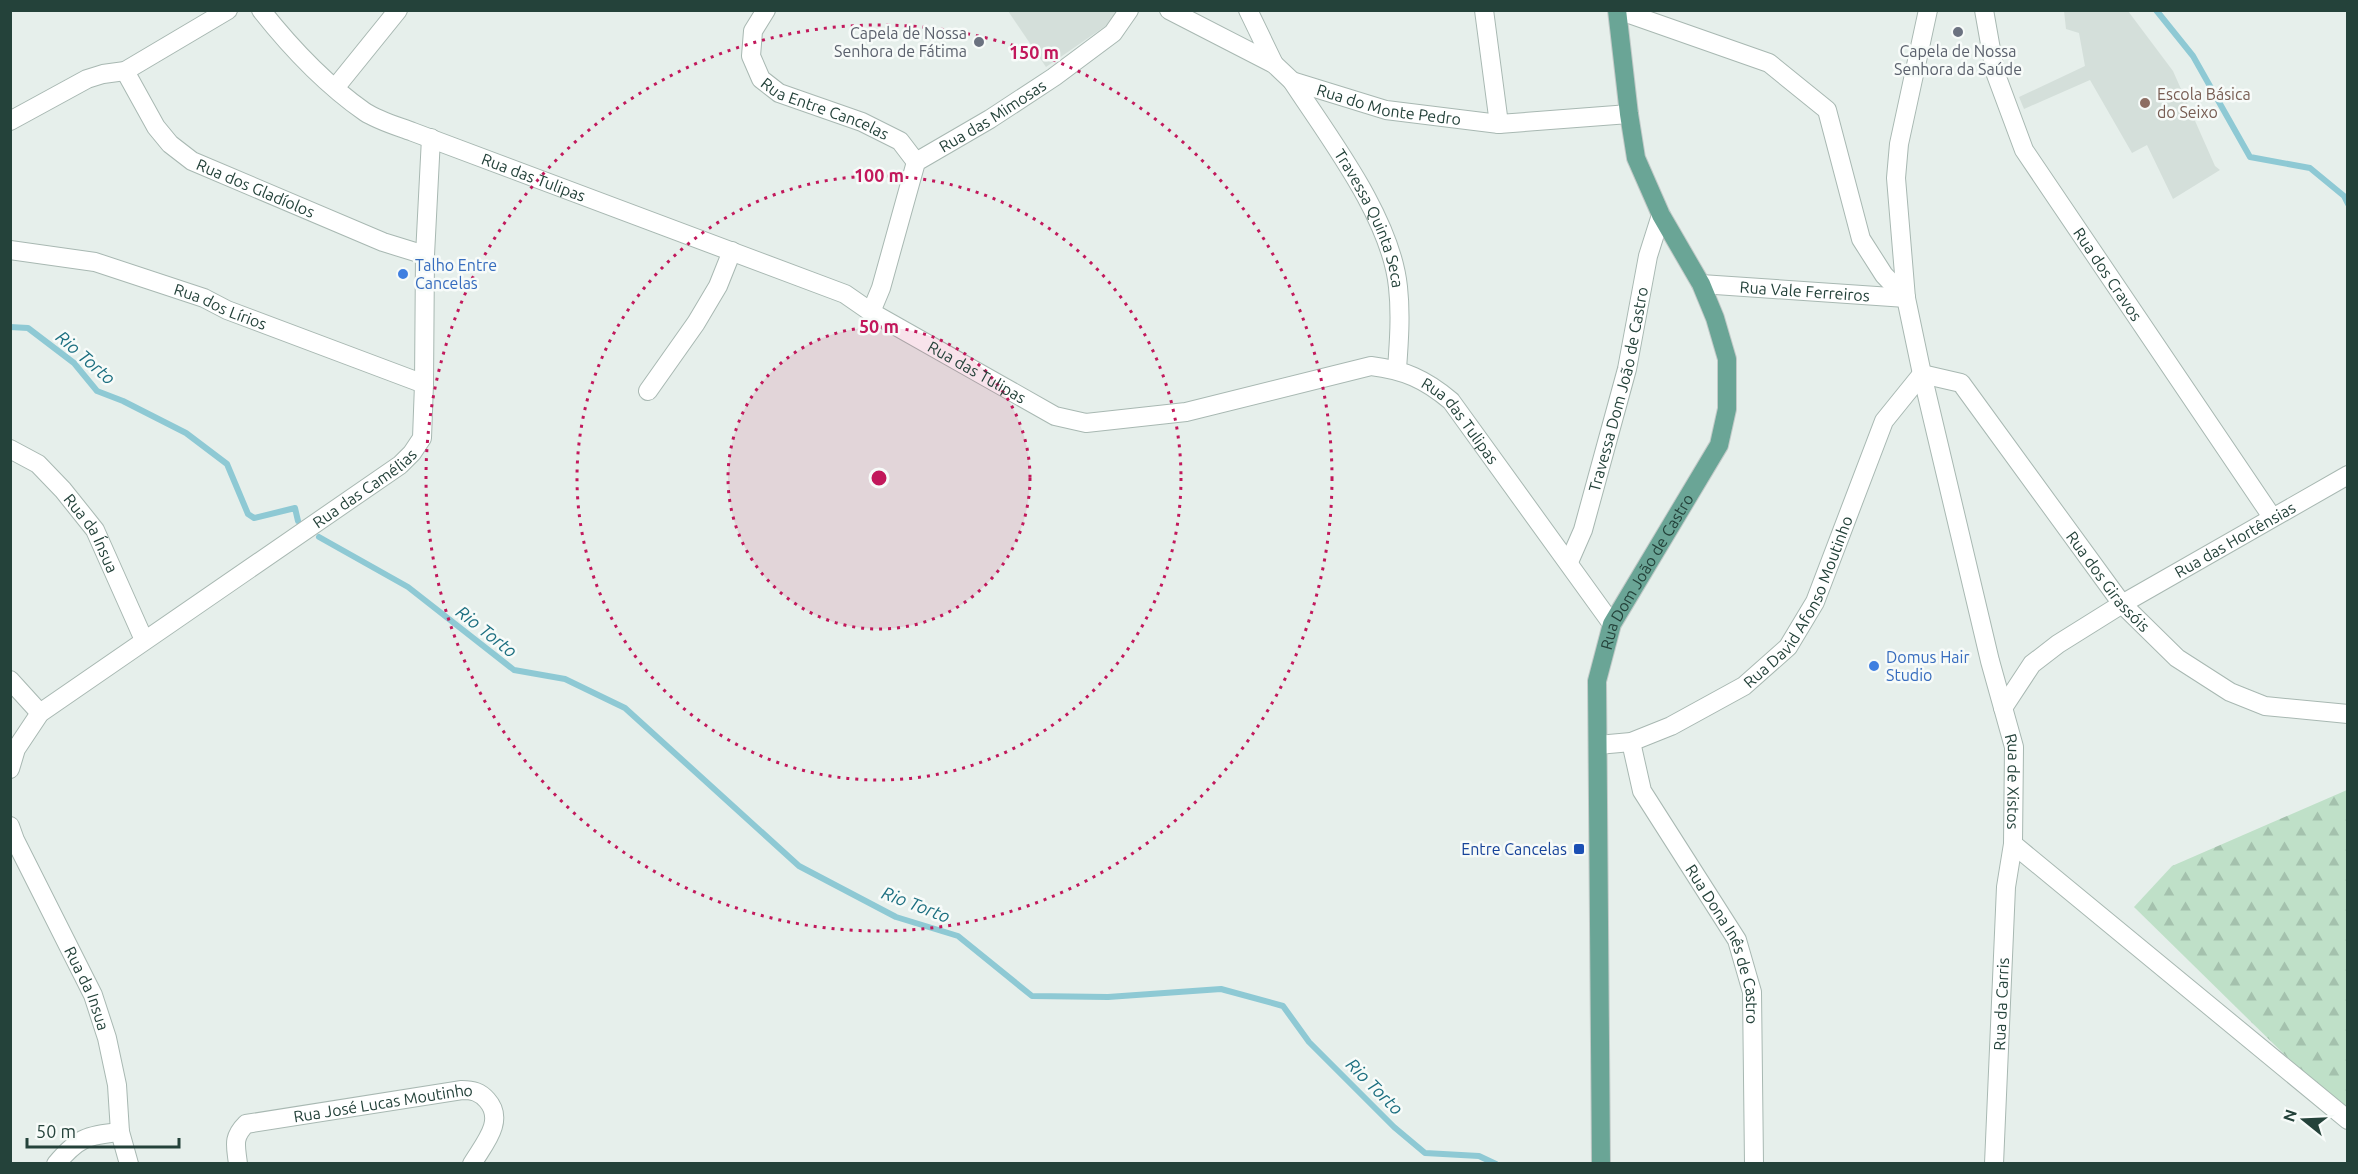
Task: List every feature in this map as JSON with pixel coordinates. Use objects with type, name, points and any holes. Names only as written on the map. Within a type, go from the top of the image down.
[{"type":"main road","name":"Rua Dom João de Castro","points":[[1601,1164],[1597,681],[1612,624],[1719,445],[1727,409],[1726,359],[1714,318],[1701,284],[1661,215],[1636,158],[1618,10]]},
{"type":"street","points":[[10,121],[87,79],[125,71],[228,10]]},
{"type":"street","name":"Rua das Tulipas","points":[[261,10],[291,47],[335,88],[367,113],[845,294],[871,312],[1055,416],[1086,423],[1186,412],[1371,366],[1397,369],[1435,388],[1451,401],[1612,624]]},
{"type":"street","points":[[335,88],[398,10]]},
{"type":"street","name":"Rua Entre Cancelas","points":[[766,10],[753,31],[751,56],[761,79],[779,93],[862,122],[900,141],[916,162]]},
{"type":"street","name":"Rua das Mimosas","points":[[916,162],[990,119],[1054,77],[1113,33],[1129,10]]},
{"type":"street","name":"Rua do Monte Pedro","points":[[1169,10],[1274,64],[1292,81],[1386,110],[1499,124],[1629,114]]},
{"type":"street","points":[[1248,10],[1274,64]]},
{"type":"street","points":[[1484,10],[1499,124]]},
{"type":"street","points":[[1618,10],[1769,63],[1827,110],[1861,239],[1884,275],[1906,298]]},
{"type":"street","name":"Rua de Xistos","points":[[1928,10],[1899,144],[1896,178],[1906,298],[1990,661],[2014,747],[2013,844],[2348,1120]]},
{"type":"street","name":"Rua dos Cravos","points":[[1984,10],[1995,72],[2024,150],[2272,517]]},
{"type":"street","name":"Rua dos Gladíolos","points":[[125,71],[156,127],[170,144],[192,161],[382,242],[425,255]]},
{"type":"street","name":"Travessa Quinta Seca","points":[[1292,81],[1373,208],[1390,247],[1398,286],[1400,334],[1397,369]]},
{"type":"street","name":"Rua das Camélias","points":[[144,640],[400,465],[422,438],[425,255],[430,138]]},
{"type":"street","points":[[871,312],[881,288],[916,162]]},
{"type":"street","name":"Travessa Dom João de Castro","points":[[1569,562],[1583,530],[1627,369],[1648,256],[1661,215]]},
{"type":"street","name":"Rua dos Lírios","points":[[10,250],[95,262],[204,298],[246,318],[424,384]]},
{"type":"street","points":[[648,391],[696,323],[718,286],[732,251]]},
{"type":"street","name":"Rua Vale Ferreiros","points":[[1701,284],[1906,298]]},
{"type":"street","name":"Rua dos Girassóis","points":[[1922,374],[1961,383],[2122,604],[2177,658],[2230,692],[2265,706],[2348,714]]},
{"type":"street","name":"Rua David Afonso Moutinho","points":[[1598,745],[1631,742],[1671,726],[1743,686],[1788,647],[1815,602],[1884,421],[1922,374]]},
{"type":"street","name":"Rua da Ínsua","points":[[10,449],[39,464],[94,530],[144,640]]},
{"type":"street","name":"Rua das Hortênsias","points":[[2003,708],[2032,664],[2058,644],[2122,604],[2348,475]]},
{"type":"street","points":[[10,769],[16,749],[40,713],[144,640]]},
{"type":"street","points":[[10,680],[40,713]]},
{"type":"street","name":"Rua Dona Inês de Castro","points":[[1631,742],[1642,791],[1737,940],[1752,992],[1754,1164]]},
{"type":"street","name":"Rua da Insua","points":[[10,826],[93,995],[107,1038],[117,1085],[120,1132],[129,1164]]},
{"type":"street","name":"Rua da Carris","points":[[1994,1164],[2006,886],[2013,844]]},
{"type":"street","name":"Rua José Lucas Moutinho","points":[[238,1164],[235,1142],[238,1132],[246,1124],[474,1090],[491,1104],[495,1117],[493,1129],[472,1164]]},
{"type":"street","points":[[56,1164],[78,1140],[92,1134],[120,1132]]},
{"type":"shaded area","points":[[1008,11],[1117,11],[1107,25],[1046,67]]},
{"type":"shaded area","name":"Escola Básica do Seixo","points":[[2064,11],[2128,11],[2173,71],[2215,166],[2220,170],[2173,199],[2147,145],[2132,153],[2090,80],[2024,109],[2019,97],[2085,66],[2079,33],[2066,29]]},
{"type":"green space","points":[[2347,790],[2347,1116],[2134,907],[2172,866]]},
{"type":"waterway","points":[[2156,10],[2193,56],[2250,157],[2310,168],[2344,196],[2348,204]]},
{"type":"waterway","name":"Rio Torto","points":[[10,327],[28,328],[74,363],[97,391],[123,401],[186,433],[227,464],[248,514],[254,518],[295,508],[298,521]]},
{"type":"waterway","name":"Rio Torto","points":[[319,537],[408,587],[514,670],[565,679],[625,708],[799,866],[896,917],[958,936],[1032,996],[1108,997],[1221,989],[1283,1006],[1309,1042],[1394,1127],[1425,1153],[1479,1156],[1496,1164]]},
{"type":"place","name":"Capela de Nossa Senhora da Saúde","points":[[1958,32]]},
{"type":"place","name":"Capela de Nossa Senhora de Fátima","points":[[979,42]]},
{"type":"place","name":"Escola Básica do Seixo","points":[[2145,103]]},
{"type":"place","name":"Talho Entre Cancelas","points":[[403,274]]},
{"type":"place","name":"Domus Hair Studio","points":[[1874,666]]},
{"type":"place","name":"Entre Cancelas","points":[[1579,849]]}]
